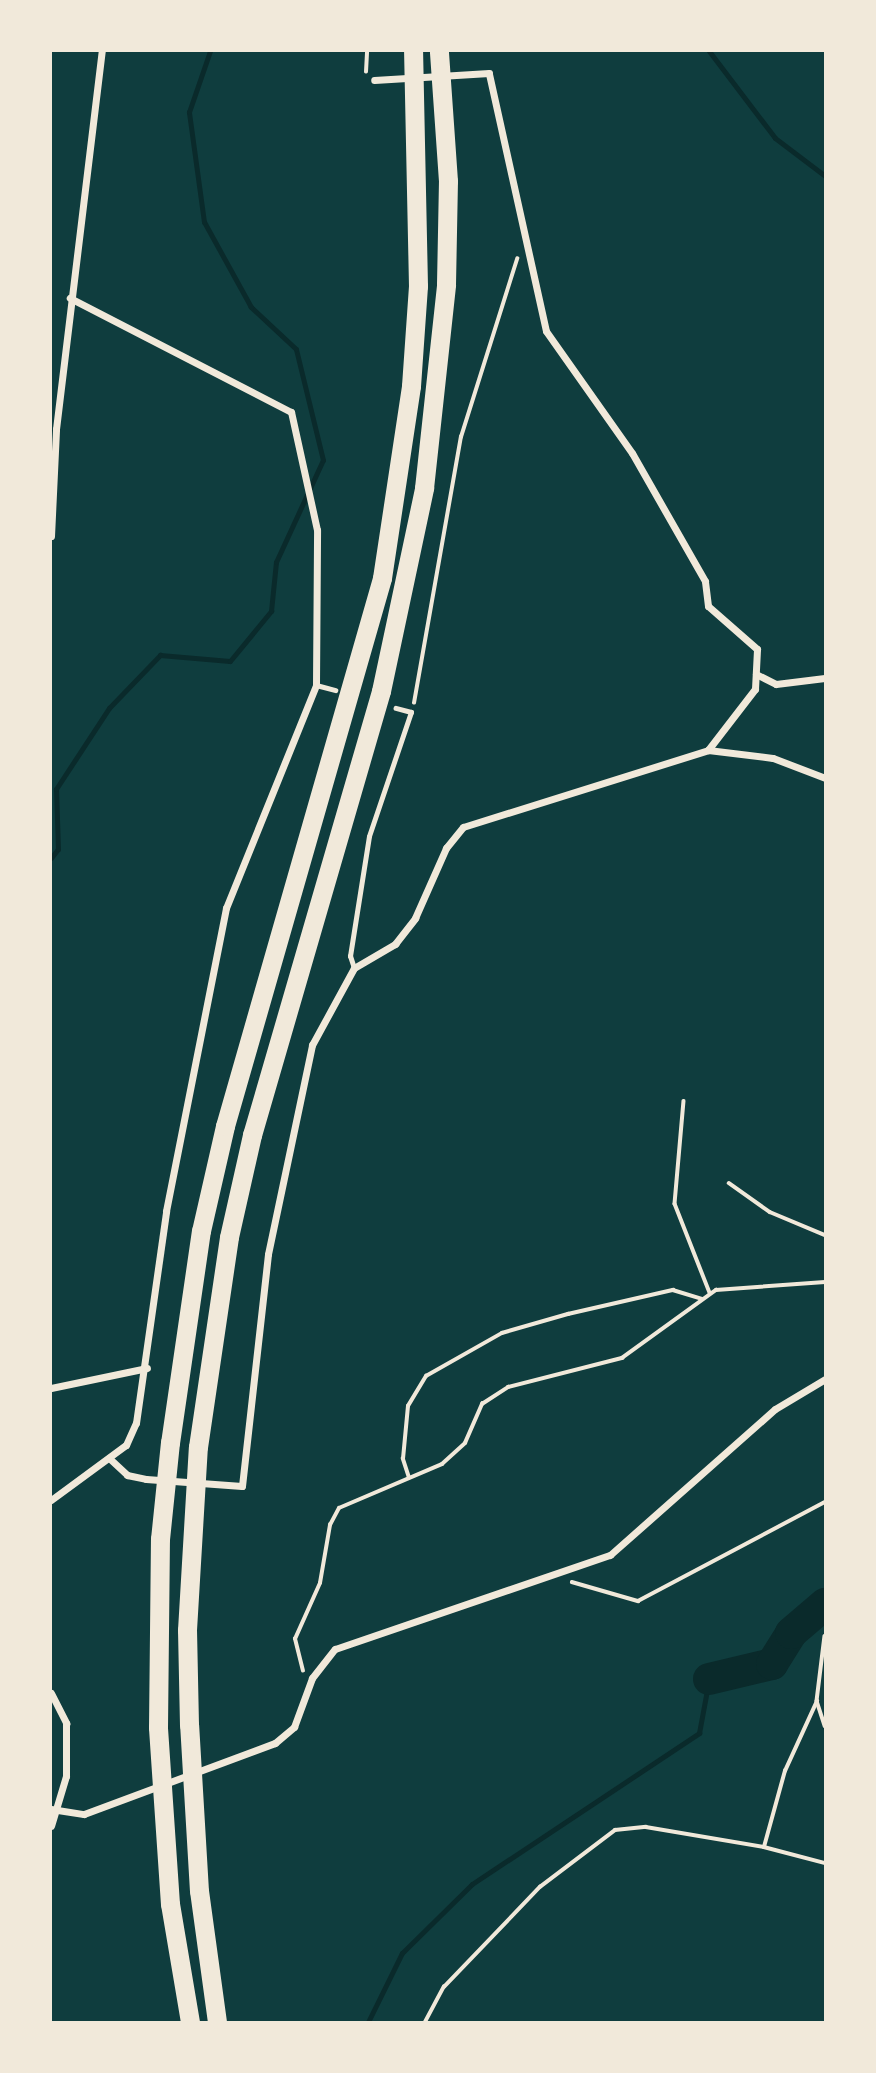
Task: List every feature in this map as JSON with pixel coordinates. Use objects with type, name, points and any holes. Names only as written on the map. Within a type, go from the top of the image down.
[{"type":"highway","points":[[190,2022],[169,1891],[158,1727],[160,1539],[169,1457],[201,1231],[225,1126],[356,682],[384,565],[418,286],[413,51]]},
{"type":"highway","points":[[217,2022],[200,1891],[190,1725],[187,1630],[198,1447],[229,1237],[252,1135],[382,691],[425,488],[446,284],[448,181],[439,51]]},
{"type":"street","points":[[51,536],[54,428],[102,51]]},
{"type":"street","points":[[374,80],[489,73],[523,245],[546,331],[632,453],[705,582],[708,606],[757,649],[755,689],[708,750]]},
{"type":"street","points":[[51,1500],[109,1458],[131,1437],[147,1368],[166,1211],[226,908],[316,685],[317,530],[291,412],[70,299]]},
{"type":"street","points":[[756,674],[776,684],[825,678]]},
{"type":"street","points":[[109,1458],[127,1475],[146,1479],[242,1486],[268,1254],[312,1045],[354,968],[395,944],[463,827],[708,750],[773,758],[825,778]]},
{"type":"street","points":[[51,1388],[147,1368]]},
{"type":"street","points":[[54,1809],[84,1814],[275,1743],[295,1727],[312,1678],[323,1659],[353,1639],[550,1578],[610,1555],[775,1409],[825,1379]]},
{"type":"street","points":[[51,1693],[66,1723],[51,1826]]},
{"type":"lane","points":[[316,685],[335,691]]},
{"type":"lane","points":[[354,968],[350,956],[369,836],[411,712],[396,708]]},
{"type":"path","points":[[411,712],[423,680],[461,437],[523,245]]},
{"type":"path","points":[[684,1101],[675,1204],[710,1293]]},
{"type":"path","points":[[729,1183],[770,1212],[825,1235]]},
{"type":"path","points":[[312,1678],[293,1650],[320,1583],[332,1515],[458,1452],[482,1404],[508,1387],[622,1358],[710,1293],[825,1282]]},
{"type":"path","points":[[409,1478],[402,1459],[408,1406],[426,1376],[502,1333],[568,1314],[673,1290],[702,1299]]},
{"type":"path","points":[[550,1578],[638,1601],[825,1502]]},
{"type":"path","points":[[764,1847],[785,1771],[817,1701],[825,1636]]},
{"type":"path","points":[[817,1701],[825,1726]]},
{"type":"path","points":[[425,2022],[444,1987],[540,1887],[615,1830],[646,1826],[764,1847],[825,1863]]},
{"type":"waterway","points":[[51,858],[58,849],[56,789],[109,708],[160,655],[230,661],[271,611],[276,562],[323,460],[296,349],[251,307],[204,222],[189,112],[210,51]]},
{"type":"waterway","points":[[709,51],[775,138],[825,176]]},
{"type":"waterway","points":[[709,1679],[772,1664],[791,1633],[825,1604]]},
{"type":"waterway","points":[[368,2022],[402,1953],[472,1884],[699,1733],[709,1679]]}]
